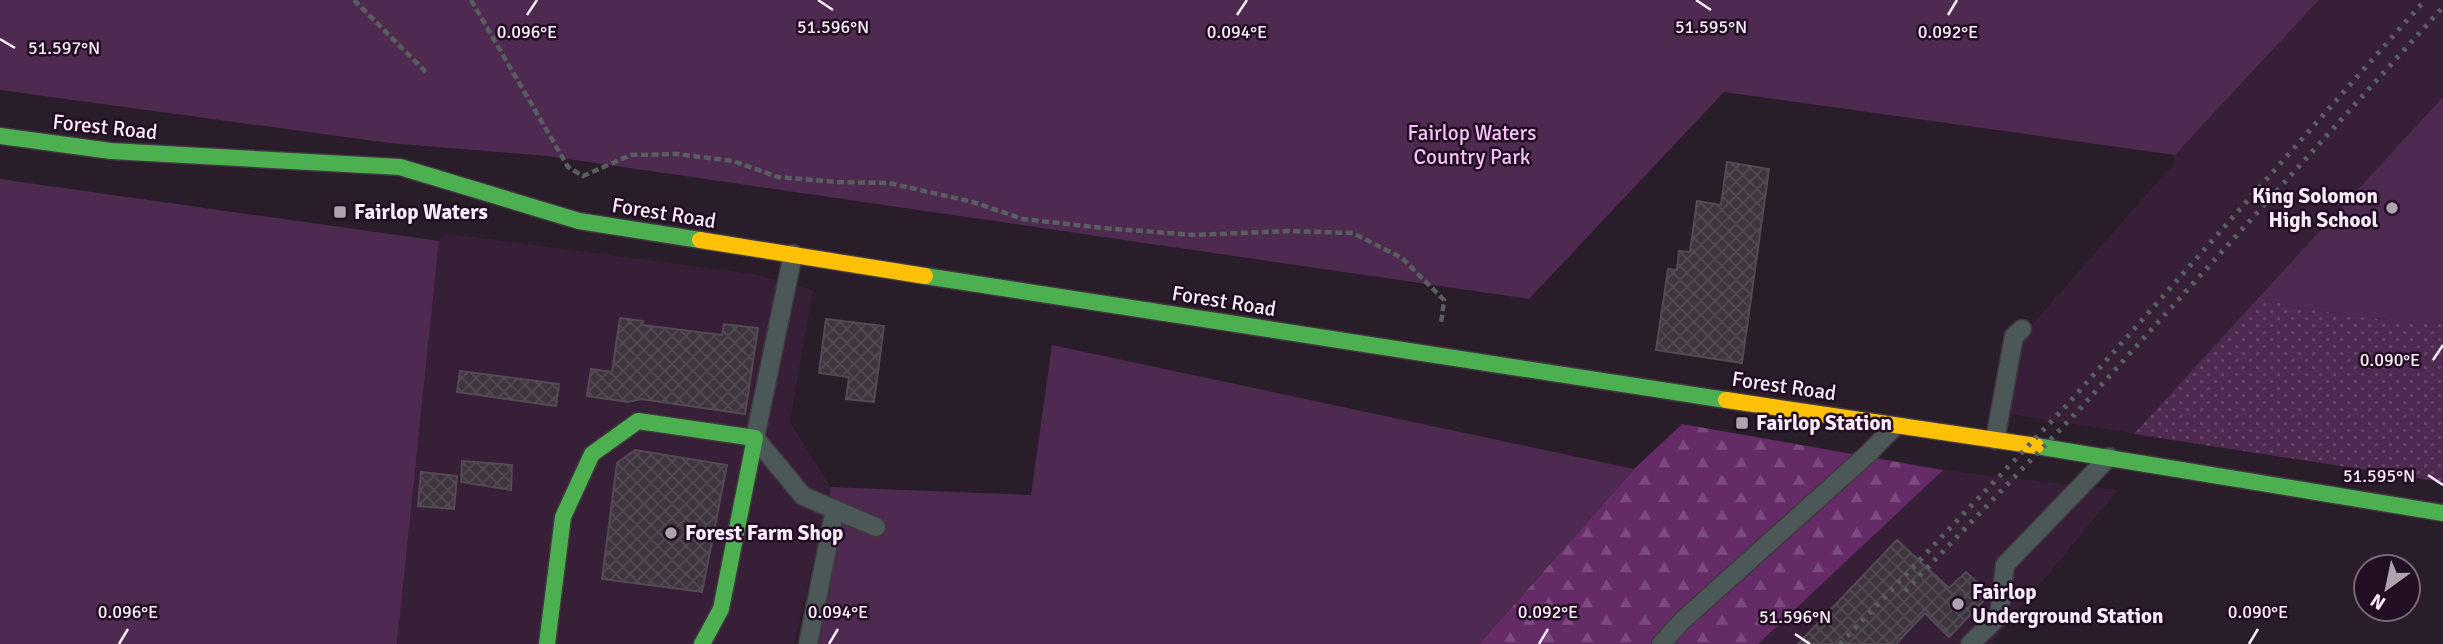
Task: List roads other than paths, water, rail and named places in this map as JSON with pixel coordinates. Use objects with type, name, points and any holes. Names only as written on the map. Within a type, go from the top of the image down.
[{"type":"street","name":"Forest Road","points":[[0,136],[111,151],[400,167],[579,220],[1422,354],[2109,457],[2443,513]]},
{"type":"street","points":[[547,644],[563,517],[592,454],[638,421],[755,438],[721,609],[702,644]]},
{"type":"lane","points":[[793,254],[755,438],[803,496],[877,527]]},
{"type":"lane","points":[[1995,440],[2014,336],[2022,329]]},
{"type":"lane","points":[[1661,644],[1682,621],[1869,453],[1897,424]]},
{"type":"lane","points":[[1970,644],[1999,616],[2006,565],[2109,457]]},
{"type":"lane","points":[[808,644],[835,509]]},
{"type":"railway","points":[[1840,644],[2066,406],[2425,0]]},
{"type":"railway","points":[[1905,591],[2076,413],[2443,7]]},
{"type":"place","name":"King Solomon High School","points":[[2392,208]]},
{"type":"place","name":"Fairlop Waters","points":[[340,212]]},
{"type":"place","name":"Fairlop Station","points":[[1742,423]]},
{"type":"place","name":"Forest Farm Shop","points":[[671,533]]},
{"type":"place","name":"Fairlop Underground Station","points":[[1958,604]]},
{"type":"park label","name":"Fairlop Waters Country Park","points":[[1472,145]]}]
